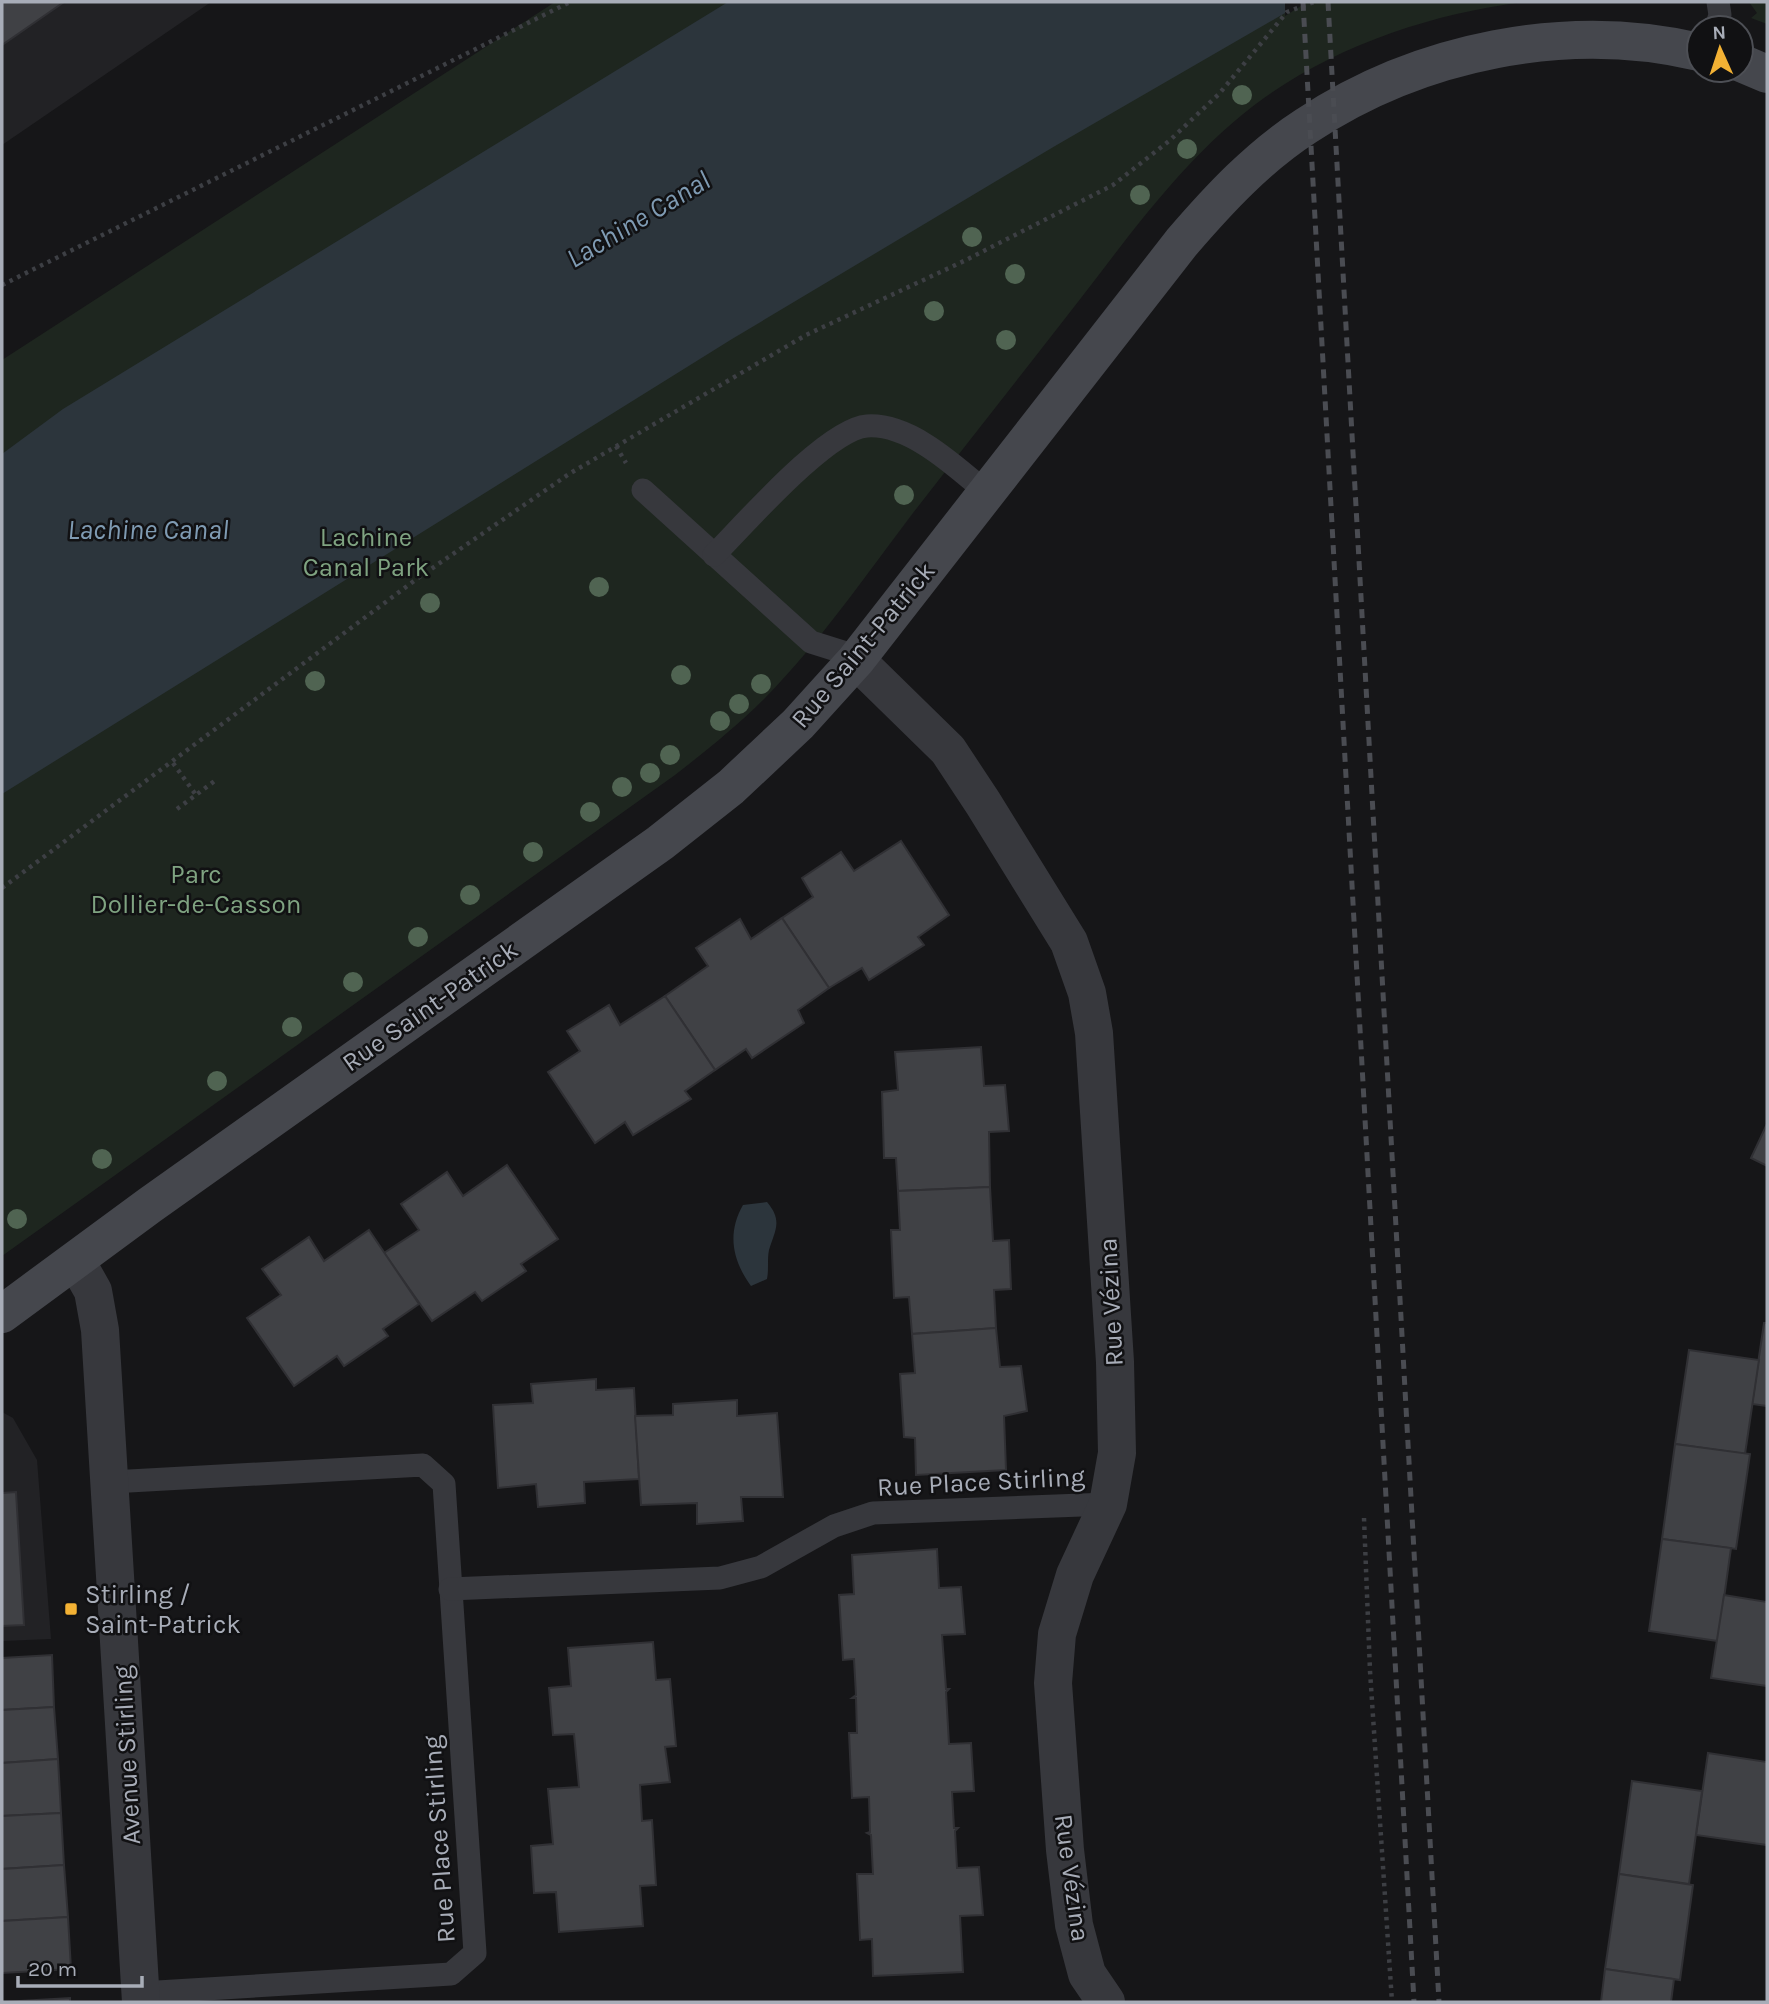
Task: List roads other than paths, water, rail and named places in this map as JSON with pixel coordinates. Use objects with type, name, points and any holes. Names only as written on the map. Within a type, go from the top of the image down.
[{"type":"main road","name":"Rue Saint-Patrick","points":[[2,1314],[150,1205],[698,815],[768,754],[856,660],[1205,216],[1261,160],[1305,126],[1394,80],[1427,67],[1496,49],[1560,41],[1605,41],[1685,50]]},
{"type":"street","name":"Rue Vézina","points":[[856,660],[948,750],[1069,942],[1087,993],[1094,1033],[1115,1362],[1117,1453],[1108,1504],[1075,1575],[1060,1622],[1053,1683],[1065,1850],[1074,1925],[1087,1974],[1107,2002]]},
{"type":"street","name":"Avenue Stirling","points":[[76,1261],[88,1279],[97,1307],[111,1482],[141,1998]]},
{"type":"lane","points":[[714,555],[804,464],[839,438],[867,426],[884,428],[929,447],[986,492]]},
{"type":"lane","points":[[643,490],[811,642],[846,653],[856,660]]},
{"type":"lane","name":"Rue Place Stirling","points":[[111,1482],[423,1465],[444,1484],[475,1954],[451,1974],[141,1998]]},
{"type":"lane","name":"Rue Place Stirling","points":[[450,1589],[720,1578],[761,1567],[834,1526],[873,1513],[1108,1504]]},
{"type":"water","name":"Lachine Canal","points":[[728,2],[1304,2],[1055,146],[732,339],[2,794],[2,454],[63,409]]},
{"type":"water","points":[[767,1202],[775,1215],[776,1226],[769,1250],[767,1279],[751,1286],[739,1266],[733,1236],[743,1205]]},
{"type":"railway","points":[[1303,2],[1414,2002]]},
{"type":"railway","points":[[1328,2],[1439,2002]]},
{"type":"place","name":"Stirling / Saint-Patrick","points":[[71,1609]]},
{"type":"park label","name":"Lachine Canal Park","points":[[366,552]]},
{"type":"park label","name":"Parc Dollier-de-Casson","points":[[196,889]]}]
